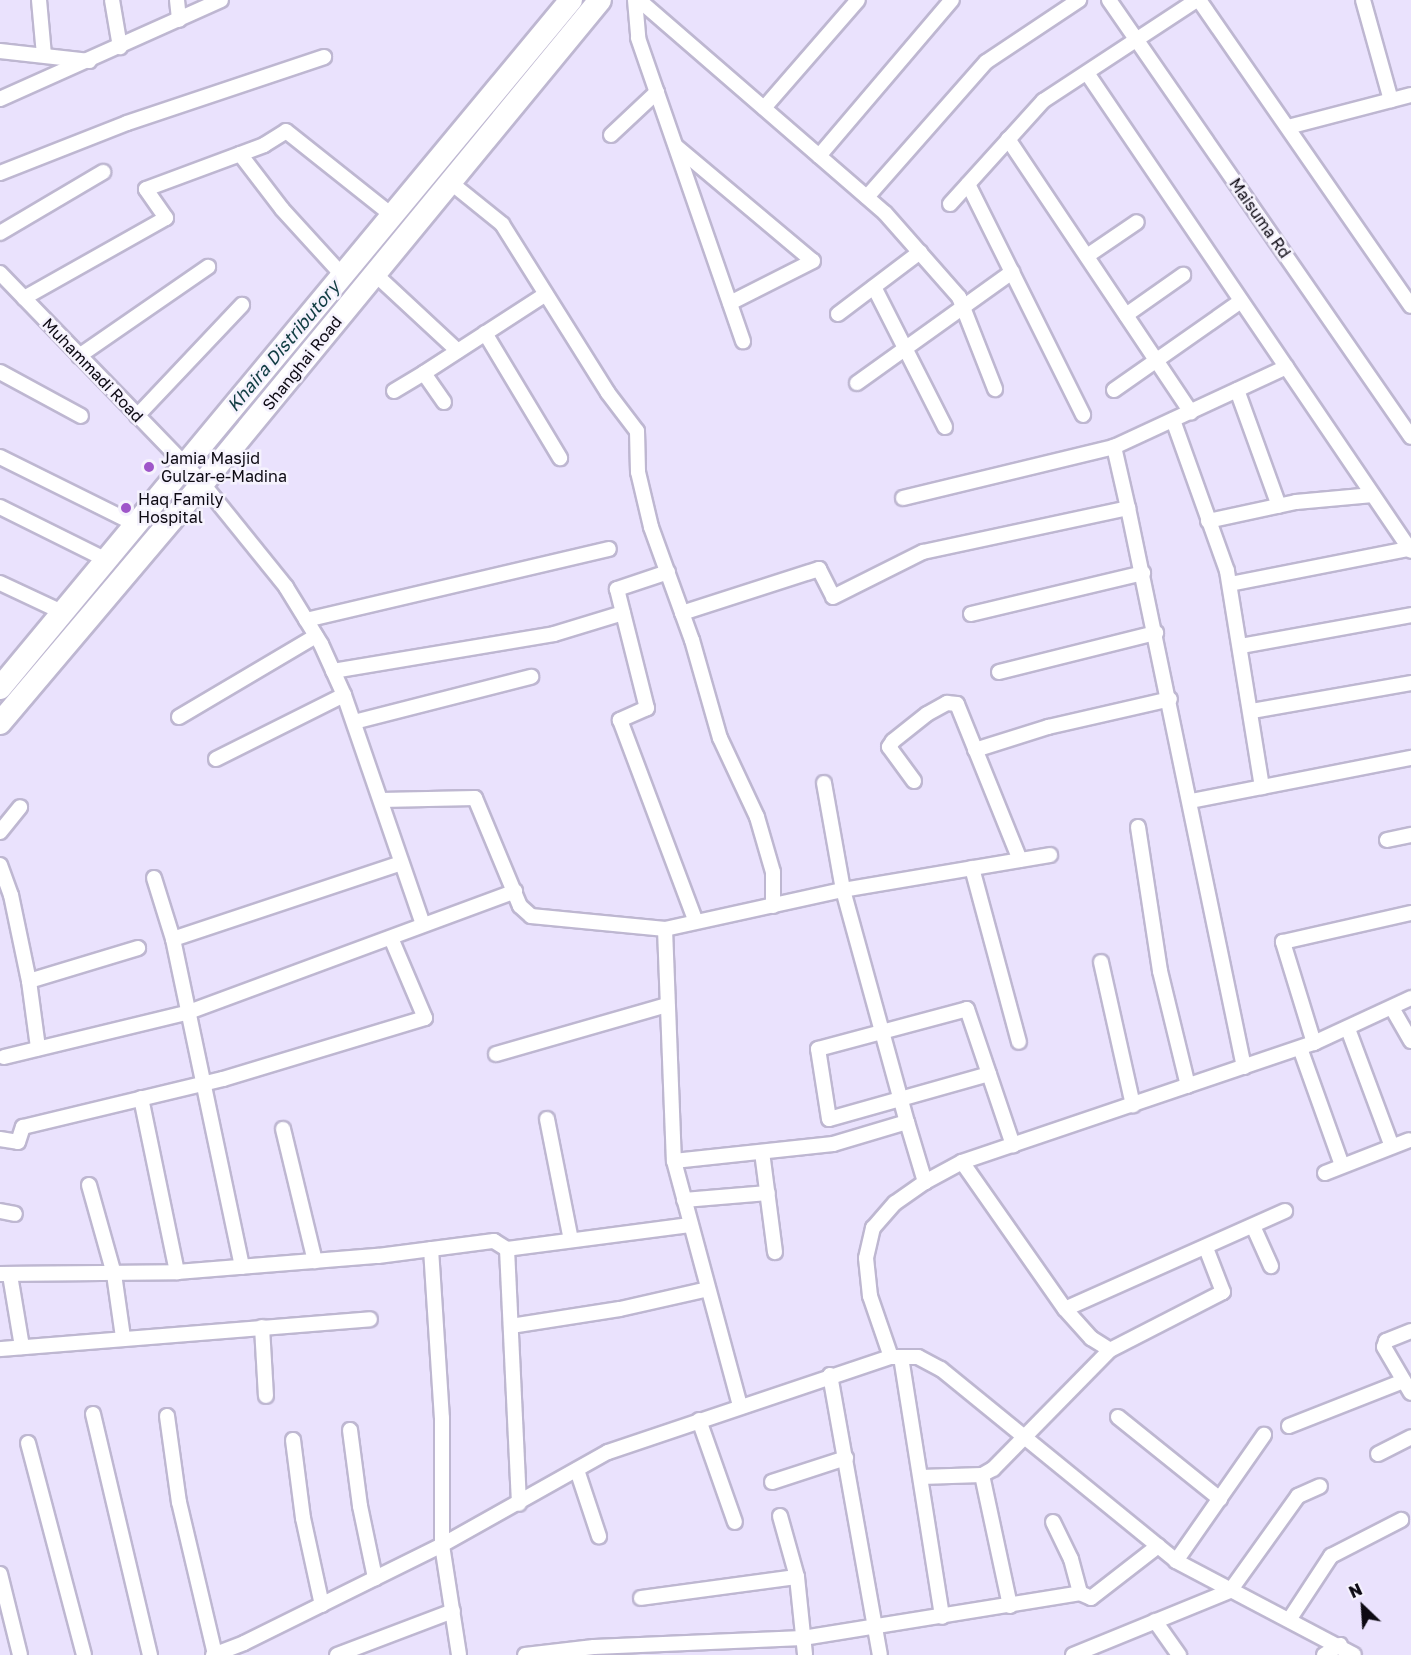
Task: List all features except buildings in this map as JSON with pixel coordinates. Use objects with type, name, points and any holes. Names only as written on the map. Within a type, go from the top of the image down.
[{"type":"main road","name":"Shanghai Road","points":[[0,723],[195,475],[344,277],[571,0]]},
{"type":"main road","name":"Shanghai Road","points":[[2,681],[137,525],[195,475],[375,274],[600,0]]},
{"type":"street","points":[[39,0],[44,55]]},
{"type":"street","points":[[112,0],[120,47]]},
{"type":"street","points":[[177,0],[179,20]]},
{"type":"street","points":[[0,99],[221,0]]},
{"type":"street","points":[[637,0],[638,38],[743,341]]},
{"type":"street","points":[[637,0],[867,197],[920,252],[963,306],[995,388]]},
{"type":"street","points":[[764,108],[858,0]]},
{"type":"street","points":[[819,156],[952,0]]},
{"type":"street","points":[[867,197],[986,62],[1079,0]]},
{"type":"street","name":"Maisuma Rd","points":[[1109,0],[1411,436]]},
{"type":"street","points":[[950,204],[1043,101],[1198,0],[1411,306]]},
{"type":"street","points":[[1363,0],[1391,100]]},
{"type":"street","points":[[0,51],[89,61]]},
{"type":"street","points":[[0,173],[127,123],[324,57]]},
{"type":"street","points":[[1087,73],[1410,550],[1230,584]]},
{"type":"street","points":[[611,135],[657,92]]},
{"type":"street","points":[[1288,127],[1411,94]]},
{"type":"street","points":[[24,298],[166,218],[146,189],[240,154],[286,130],[393,216]]},
{"type":"street","points":[[1008,139],[1191,412]]},
{"type":"street","points":[[675,146],[813,261],[729,303]]},
{"type":"street","points":[[240,154],[282,209],[344,277]]},
{"type":"street","points":[[0,233],[103,172]]},
{"type":"street","points":[[450,182],[502,224],[608,393],[637,431],[638,472],[720,738],[757,817],[773,872],[773,906]]},
{"type":"street","points":[[968,184],[1083,415]]},
{"type":"street","points":[[1087,256],[1137,222]]},
{"type":"street","points":[[838,315],[920,252]]},
{"type":"street","points":[[80,356],[208,267]]},
{"type":"street","points":[[857,383],[1012,272]]},
{"type":"street","name":"Muhammadi Road","points":[[0,273],[195,475],[286,587],[316,636],[344,695],[422,922]]},
{"type":"street","points":[[375,274],[458,351]]},
{"type":"street","points":[[1126,315],[1183,275]]},
{"type":"street","points":[[874,287],[945,427]]},
{"type":"street","points":[[394,391],[546,294]]},
{"type":"street","points":[[1114,390],[1241,301]]},
{"type":"street","points":[[137,416],[242,305]]},
{"type":"street","points":[[485,333],[560,458]]},
{"type":"street","points":[[903,498],[1114,447],[1286,367]]},
{"type":"street","points":[[0,372],[81,416]]},
{"type":"street","points":[[424,373],[444,402]]},
{"type":"street","points":[[1237,390],[1280,506]]},
{"type":"street","points":[[1173,420],[1230,584],[1252,711],[1262,787]]},
{"type":"street","points":[[1114,447],[1170,699],[1244,1067]]},
{"type":"street","points":[[0,457],[137,525]]},
{"type":"street","points":[[1208,521],[1280,506],[1373,495]]},
{"type":"street","points":[[0,507],[107,560]]},
{"type":"street","points":[[682,613],[819,569],[833,597],[923,552],[1128,508]]},
{"type":"street","points":[[306,620],[609,549]]},
{"type":"street","points":[[668,572],[617,589],[647,708],[620,720],[695,920]]},
{"type":"street","points":[[971,614],[1143,573]]},
{"type":"street","points":[[0,583],[62,612]]},
{"type":"street","points":[[333,672],[554,634],[623,613]]},
{"type":"street","points":[[1241,646],[1411,615]]},
{"type":"street","points":[[999,672],[1155,633]]},
{"type":"street","points":[[179,717],[316,636]]},
{"type":"street","points":[[354,722],[531,677]]},
{"type":"street","points":[[1252,711],[1411,683]]},
{"type":"street","points":[[216,759],[344,695]]},
{"type":"street","points":[[975,750],[1048,727],[1170,699]]},
{"type":"street","points":[[914,781],[890,747],[927,714],[947,703],[957,704],[1020,860]]},
{"type":"street","points":[[1191,801],[1411,758]]},
{"type":"street","points":[[824,783],[843,891],[925,1182]]},
{"type":"street","points":[[381,800],[475,798],[520,906],[531,916],[665,929],[695,920],[843,891],[1050,855]]},
{"type":"street","points":[[0,832],[20,807]]},
{"type":"street","points":[[1138,827],[1160,971],[1188,1086]]},
{"type":"street","points":[[1387,840],[1411,835]]},
{"type":"street","points":[[173,939],[401,863]]},
{"type":"street","points":[[0,865],[11,895],[29,981],[38,1048]]},
{"type":"street","points":[[972,868],[1019,1042]]},
{"type":"street","points":[[154,878],[173,939],[186,1014],[205,1083],[242,1267]]},
{"type":"street","points":[[4,1057],[186,1014],[390,938],[422,922],[515,891]]},
{"type":"street","points":[[1314,1043],[1282,942],[1411,913]]},
{"type":"street","points":[[665,929],[674,1161],[740,1406]]},
{"type":"street","points":[[0,1139],[18,1142],[23,1126],[205,1083],[425,1018],[390,938]]},
{"type":"street","points":[[29,981],[138,948]]},
{"type":"street","points":[[1101,962],[1133,1105]]},
{"type":"street","points":[[942,1617],[921,1477],[896,1357],[870,1296],[866,1258],[873,1228],[895,1203],[925,1182],[962,1162],[1314,1043],[1411,998]]},
{"type":"street","points":[[496,1054],[667,1005]]},
{"type":"street","points":[[1392,1008],[1411,1041]]},
{"type":"street","points":[[989,1074],[829,1119],[818,1049],[883,1034],[967,1009],[989,1074],[1013,1146]]},
{"type":"street","points":[[1348,1029],[1391,1144]]},
{"type":"street","points":[[1300,1048],[1342,1165]]},
{"type":"street","points":[[141,1098],[177,1272]]},
{"type":"street","points":[[547,1119],[571,1240]]},
{"type":"street","points":[[674,1161],[833,1144],[907,1122]]},
{"type":"street","points":[[283,1129],[315,1261]]},
{"type":"street","points":[[1325,1173],[1391,1144],[1410,1140]]},
{"type":"street","points":[[762,1152],[775,1252]]},
{"type":"street","points":[[962,1162],[1065,1309],[1091,1338],[1110,1350]]},
{"type":"street","points":[[89,1185],[114,1274],[123,1337]]},
{"type":"street","points":[[684,1200],[768,1192]]},
{"type":"street","points":[[1065,1309],[1285,1211]]},
{"type":"street","points":[[0,1212],[15,1214]]},
{"type":"street","points":[[22,1347],[5,1274],[177,1272],[315,1261],[494,1241],[507,1249],[690,1225]]},
{"type":"street","points":[[1253,1226],[1270,1266]]},
{"type":"street","points":[[921,1477],[982,1474],[993,1469],[1110,1350],[1223,1292],[1206,1248]]},
{"type":"street","points":[[431,1249],[442,1418],[442,1545],[459,1655]]},
{"type":"street","points":[[507,1249],[519,1504]]},
{"type":"street","points":[[511,1326],[620,1309],[708,1289]]},
{"type":"street","points":[[0,1349],[123,1337],[370,1319]]},
{"type":"street","points":[[262,1327],[266,1396]]},
{"type":"street","points":[[1411,1331],[1384,1344],[1411,1393]]},
{"type":"street","points":[[167,1416],[179,1502],[214,1655],[247,1649],[322,1605],[519,1504],[608,1452],[830,1375],[896,1357],[918,1357],[941,1369],[1176,1561],[1230,1591],[1340,1645],[1354,1655]]},
{"type":"street","points":[[830,1375],[880,1655]]},
{"type":"street","points":[[1289,1426],[1403,1381]]},
{"type":"street","points":[[93,1414],[150,1655]]},
{"type":"street","points":[[1118,1417],[1220,1499]]},
{"type":"street","points":[[699,1420],[735,1522]]},
{"type":"street","points":[[350,1430],[360,1506],[375,1578]]},
{"type":"street","points":[[1176,1561],[1264,1436]]},
{"type":"street","points":[[1378,1454],[1411,1437]]},
{"type":"street","points":[[293,1440],[303,1518],[322,1605]]},
{"type":"street","points":[[28,1443],[84,1655]]},
{"type":"street","points":[[772,1482],[846,1458]]},
{"type":"street","points":[[577,1470],[599,1536]]},
{"type":"street","points":[[982,1474],[1010,1606]]},
{"type":"street","points":[[1073,1655],[1230,1591],[1298,1496],[1320,1486]]},
{"type":"street","points":[[780,1516],[797,1577],[805,1655]]},
{"type":"street","points":[[1289,1620],[1331,1556],[1401,1520]]},
{"type":"street","points":[[1053,1522],[1071,1559],[1080,1593]]},
{"type":"street","points":[[525,1655],[663,1649],[803,1638],[876,1629],[1080,1593],[1091,1598],[1098,1595],[1158,1546]]},
{"type":"street","points":[[0,1574],[20,1655]]},
{"type":"street","points":[[641,1598],[797,1577]]},
{"type":"street","points":[[337,1655],[453,1611]]},
{"type":"street","points":[[1155,1621],[1179,1655]]},
{"type":"street","points":[[1106,1642],[1112,1655]]},
{"type":"street","points":[[1324,1655],[1340,1645]]},
{"type":"waterway","name":"Khaira Distributory","points":[[197,472],[233,429]]},
{"type":"waterway","name":"Khaira Distributory","points":[[149,529],[193,477]]},
{"type":"place","name":"Jamia Masjid Gulzar-e-Madina","points":[[149,467]]},
{"type":"place","name":"Haq Family Hospital","points":[[126,508]]}]
